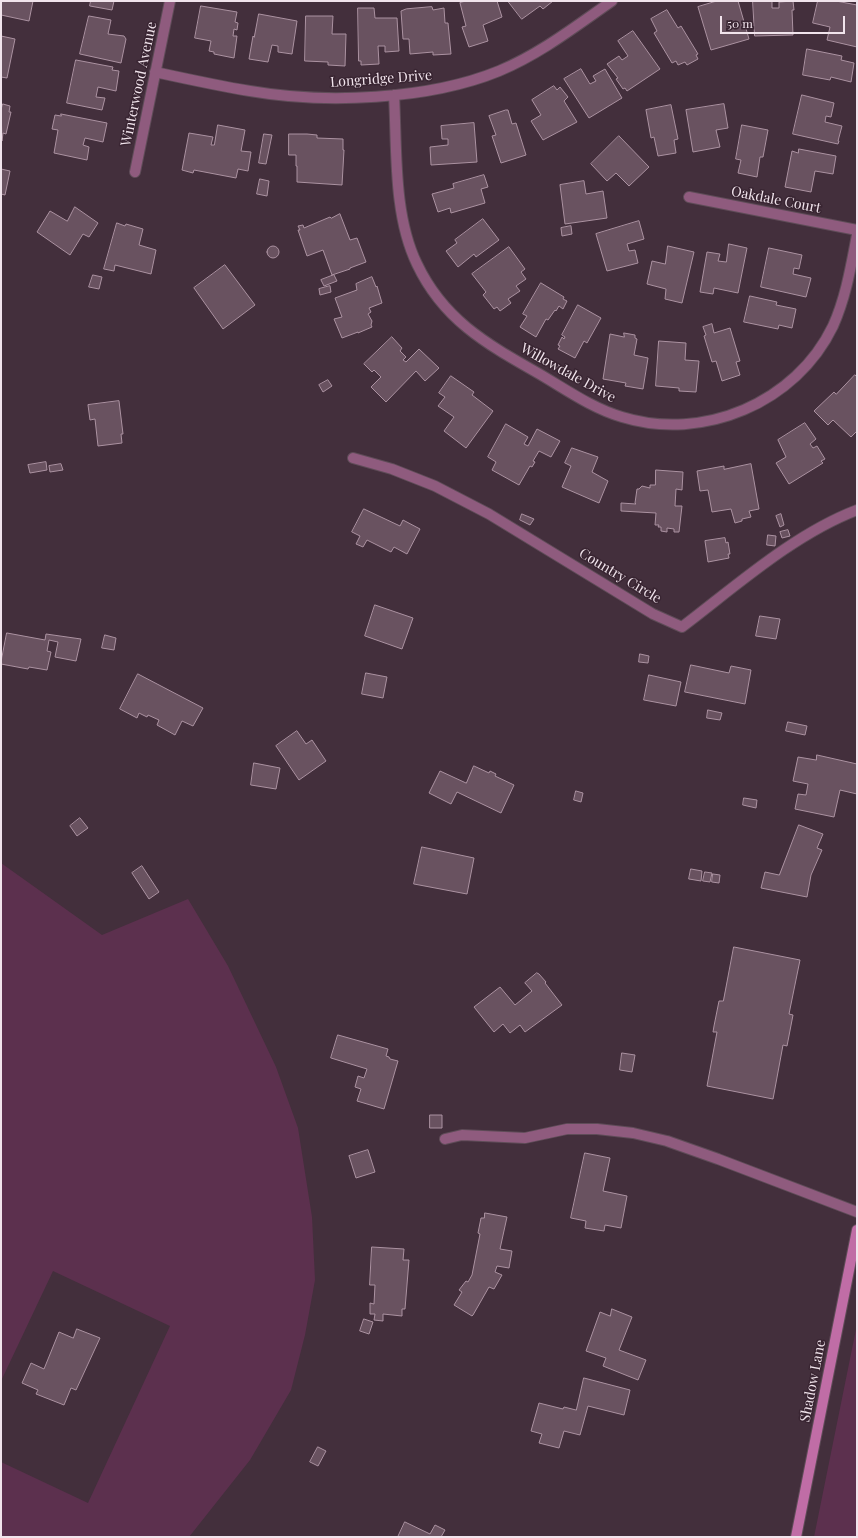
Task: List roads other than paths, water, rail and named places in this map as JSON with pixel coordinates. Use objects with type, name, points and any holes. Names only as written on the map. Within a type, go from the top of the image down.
[{"type":"street","name":"Winterwood Avenue","points":[[135,172],[170,1]]},
{"type":"street","name":"Longridge Drive","points":[[155,72],[251,92],[299,97],[394,95],[430,91],[463,84],[499,71],[532,56],[612,1]]},
{"type":"street","name":"Willowdale Drive","points":[[394,95],[400,205],[406,235],[417,264],[434,293],[452,315],[472,333],[493,347],[596,407],[622,418],[649,423],[676,425],[705,422],[735,414],[760,403],[782,388],[801,371],[818,351],[832,327],[842,304],[857,235]]},
{"type":"street","name":"Oakdale Court","points":[[689,197],[857,230]]},
{"type":"street","name":"Country Circle","points":[[353,458],[392,469],[435,486],[476,507],[625,595],[653,614],[682,627],[781,552],[814,531],[857,510]]},
{"type":"street","points":[[445,1139],[462,1136],[525,1138],[567,1129],[597,1129],[633,1133],[667,1141],[711,1156],[857,1212]]},
{"type":"street","name":"Shadow Lane","points":[[796,1537],[857,1230]]}]
